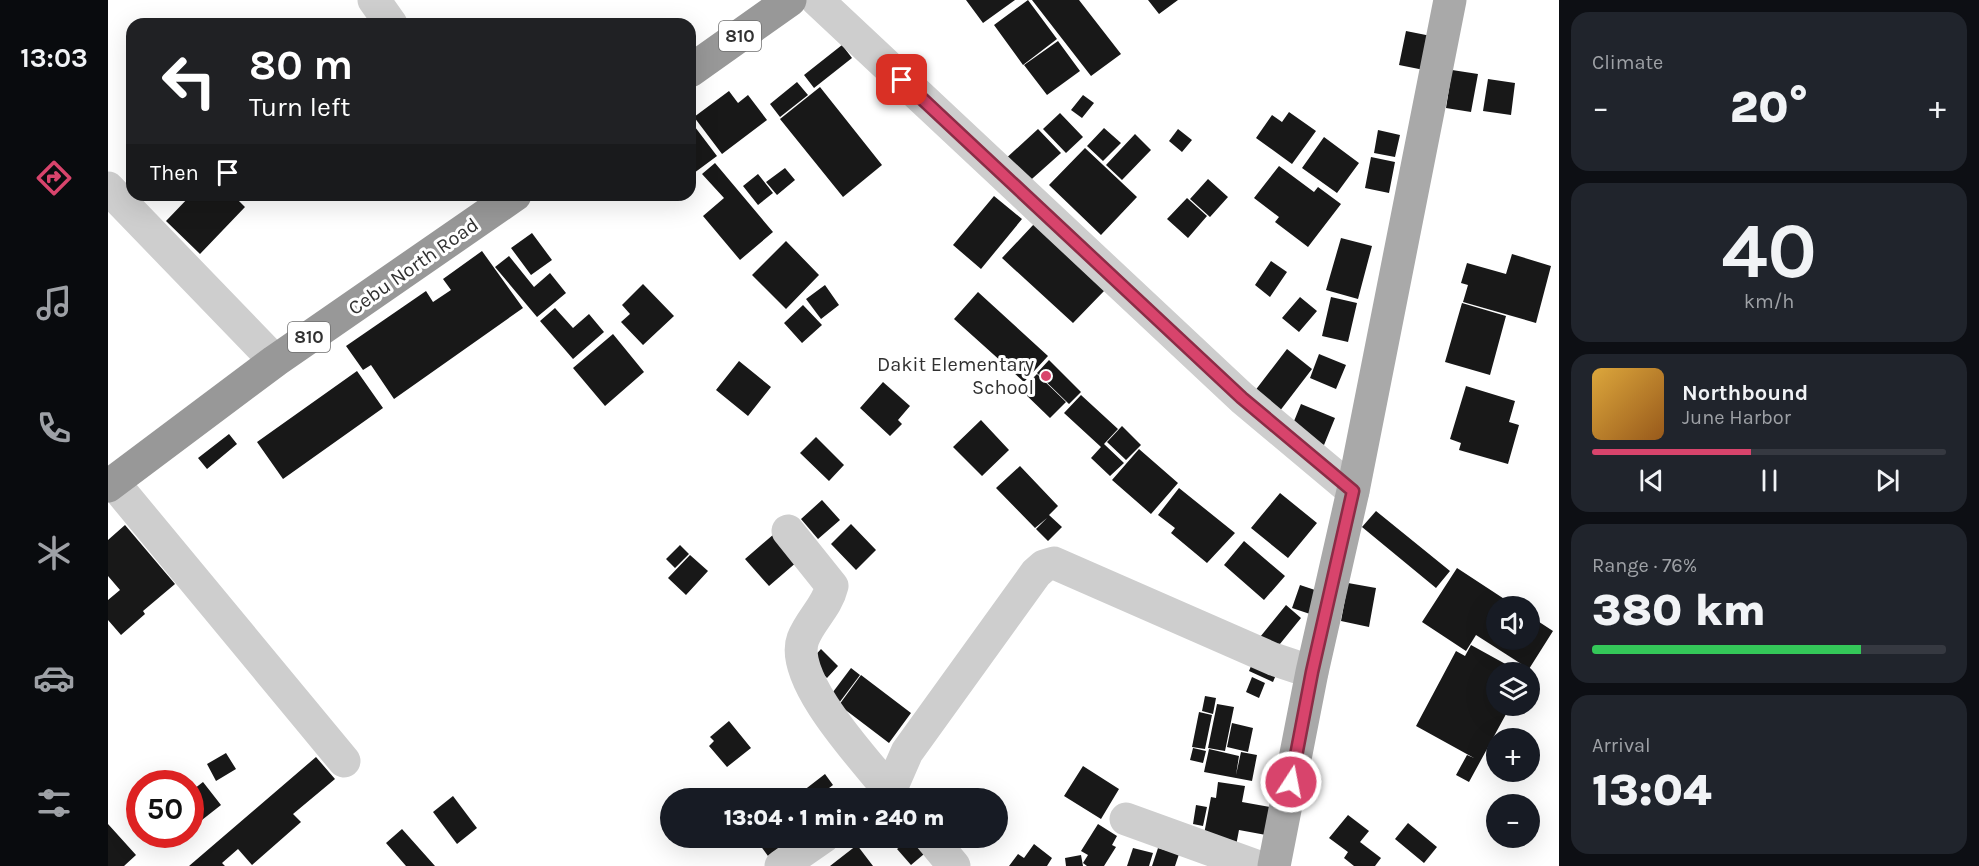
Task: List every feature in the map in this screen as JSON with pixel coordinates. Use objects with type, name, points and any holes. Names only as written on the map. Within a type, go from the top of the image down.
[{"type":"highway","name":"810","points":[[696,67],[790,0]]},
{"type":"highway","name":"Cebu North Road","points":[[110,484],[275,361],[506,201]]},
{"type":"main road","points":[[1274,866],[1312,672],[1353,491],[1450,0]]},
{"type":"street","points":[[374,0],[387,18]]},
{"type":"street","points":[[817,0],[1242,398],[1353,491]]},
{"type":"street","points":[[108,188],[275,361]]},
{"type":"street","points":[[110,484],[344,761]]},
{"type":"street","points":[[788,531],[832,586],[829,597],[802,640],[802,662],[816,698],[883,788]]},
{"type":"street","points":[[892,788],[907,752],[927,723],[1036,573],[1044,566],[1054,563],[1273,659],[1312,672]]},
{"type":"street","points":[[1126,819],[1256,866]]},
{"type":"street","points":[[781,866],[808,848]]},
{"type":"street","points":[[939,848],[954,866]]},
{"type":"building","points":[[966,0],[1015,0],[983,23]]},
{"type":"building","points":[[1028,0],[1057,39],[1023,65],[994,25]]},
{"type":"building","points":[[1032,0],[1079,0],[1121,54],[1091,76]]},
{"type":"building","points":[[1148,0],[1178,0],[1159,14]]},
{"type":"building","points":[[1406,31],[1431,36],[1424,70],[1399,65]]},
{"type":"building","points":[[1058,41],[1080,71],[1047,95],[1024,65]]},
{"type":"building","points":[[842,45],[852,58],[814,88],[804,75]]},
{"type":"building","points":[[1452,70],[1478,74],[1471,112],[1446,108]]},
{"type":"building","points":[[1488,79],[1515,83],[1511,115],[1483,111]]},
{"type":"building","points":[[797,82],[808,95],[780,117],[770,104]]},
{"type":"building","points":[[820,87],[882,165],[843,197],[780,119]]},
{"type":"building","points":[[729,91],[738,103],[748,95],[767,120],[722,154],[696,120],[696,116]]},
{"type":"building","points":[[1083,95],[1094,103],[1082,118],[1071,110]]},
{"type":"building","points":[[1289,112],[1316,131],[1292,164],[1256,138],[1272,115],[1282,122]]},
{"type":"building","points":[[1060,113],[1083,137],[1066,153],[1043,129]]},
{"type":"building","points":[[696,128],[717,156],[696,172]]},
{"type":"building","points":[[1104,128],[1121,143],[1103,161],[1087,146]]},
{"type":"building","points":[[1038,129],[1061,153],[1024,186],[1002,162]]},
{"type":"building","points":[[1178,129],[1192,140],[1182,152],[1169,141]]},
{"type":"building","points":[[1378,130],[1400,135],[1395,157],[1374,153]]},
{"type":"building","points":[[1135,134],[1151,150],[1122,180],[1106,165]]},
{"type":"building","points":[[1324,137],[1359,163],[1337,193],[1302,168]]},
{"type":"building","points":[[1085,148],[1137,197],[1101,235],[1049,185]]},
{"type":"building","points":[[1371,157],[1395,162],[1389,193],[1365,188]]},
{"type":"building","points":[[715,163],[773,232],[740,260],[703,216],[724,198],[702,174]]},
{"type":"building","points":[[1279,166],[1314,192],[1318,187],[1341,204],[1308,247],[1275,222],[1279,217],[1254,198]]},
{"type":"building","points":[[785,168],[795,180],[777,195],[766,182]]},
{"type":"building","points":[[758,174],[773,193],[758,205],[743,186]]},
{"type":"building","points":[[1208,179],[1228,197],[1210,217],[1190,199]]},
{"type":"building","points":[[994,196],[1022,219],[981,269],[953,245]]},
{"type":"building","points":[[1187,198],[1207,216],[1188,238],[1167,219]]},
{"type":"building","points":[[185,201],[239,201],[245,207],[200,254],[166,221]]},
{"type":"building","points":[[1034,224],[1105,290],[1073,323],[1002,258]]},
{"type":"building","points":[[532,233],[552,260],[531,275],[511,248]]},
{"type":"building","points":[[1341,238],[1372,246],[1358,299],[1326,290]]},
{"type":"building","points":[[786,241],[819,275],[786,309],[752,275]]},
{"type":"building","points":[[482,251],[523,308],[394,399],[371,365],[363,370],[346,346],[426,291],[433,302],[451,290],[443,279]]},
{"type":"building","points":[[1512,254],[1551,266],[1536,323],[1463,302],[1468,285],[1461,283],[1467,263],[1506,274]]},
{"type":"building","points":[[509,256],[534,287],[550,273],[566,293],[537,317],[495,267]]},
{"type":"building","points":[[1271,261],[1287,272],[1270,297],[1255,285]]},
{"type":"building","points":[[643,284],[674,316],[643,345],[621,322],[630,314],[622,305]]},
{"type":"building","points":[[825,285],[839,305],[821,319],[806,299]]},
{"type":"building","points":[[978,292],[1048,356],[1024,382],[954,319]]},
{"type":"building","points":[[1300,297],[1317,311],[1299,332],[1282,318]]},
{"type":"building","points":[[1331,297],[1357,303],[1348,342],[1322,336]]},
{"type":"building","points":[[1462,303],[1506,316],[1490,375],[1445,362]]},
{"type":"building","points":[[803,305],[822,325],[802,343],[784,323]]},
{"type":"building","points":[[555,308],[573,328],[589,314],[604,332],[573,359],[540,321]]},
{"type":"building","points":[[613,334],[644,372],[605,406],[573,368]]},
{"type":"building","points":[[1287,349],[1312,369],[1276,416],[1251,396]]},
{"type":"building","points":[[1319,354],[1346,365],[1336,389],[1310,378]]},
{"type":"building","points":[[1049,360],[1081,392],[1069,404],[1037,373]]},
{"type":"building","points":[[739,361],[771,387],[748,416],[716,390]]},
{"type":"building","points":[[357,371],[383,408],[283,479],[257,442]]},
{"type":"building","points":[[1037,374],[1066,402],[1050,418],[1021,390]]},
{"type":"building","points":[[883,382],[910,406],[898,420],[902,424],[890,436],[860,408]]},
{"type":"building","points":[[1466,386],[1515,401],[1509,422],[1519,425],[1508,464],[1459,450],[1461,443],[1450,439]]},
{"type":"building","points":[[1081,395],[1118,429],[1104,444],[1124,463],[1110,476],[1091,458],[1101,447],[1064,413]]},
{"type":"building","points":[[1301,404],[1335,418],[1324,445],[1290,431]]},
{"type":"building","points":[[981,420],[1009,450],[982,476],[953,447]]},
{"type":"building","points":[[1122,426],[1141,445],[1126,460],[1107,442]]},
{"type":"building","points":[[229,434],[237,444],[207,469],[198,458]]},
{"type":"building","points":[[816,437],[844,465],[829,481],[800,453]]},
{"type":"building","points":[[1139,449],[1178,483],[1151,514],[1112,480]]},
{"type":"building","points":[[1020,466],[1058,506],[1049,515],[1062,527],[1048,541],[1036,529],[1047,518],[1035,528],[996,488]]},
{"type":"building","points":[[1179,488],[1235,533],[1207,563],[1171,533],[1175,528],[1158,515]]},
{"type":"building","points":[[1280,493],[1317,523],[1288,558],[1251,528]]},
{"type":"building","points":[[822,500],[840,520],[818,539],[801,519]]},
{"type":"building","points":[[1376,511],[1450,571],[1436,588],[1362,527]]},
{"type":"building","points":[[851,524],[876,550],[856,570],[831,544]]},
{"type":"building","points":[[125,525],[175,584],[143,611],[145,614],[121,635],[108,620],[108,600],[120,590],[108,576],[108,540]]},
{"type":"building","points":[[774,534],[798,561],[769,586],[745,559]]},
{"type":"building","points":[[1244,541],[1285,576],[1264,600],[1224,565]]},
{"type":"building","points":[[680,545],[689,554],[675,568],[666,559]]},
{"type":"building","points":[[690,555],[708,571],[686,595],[668,578]]},
{"type":"building","points":[[1457,568],[1500,596],[1486,596],[1486,641],[1476,635],[1466,651],[1422,622]]},
{"type":"building","points":[[1348,583],[1376,588],[1369,627],[1341,621]]},
{"type":"building","points":[[1300,585],[1321,592],[1313,615],[1292,608]]},
{"type":"building","points":[[1286,605],[1301,618],[1271,655],[1256,642]]},
{"type":"building","points":[[1540,623],[1553,631],[1533,662],[1518,662],[1499,650],[1540,650]]},
{"type":"building","points":[[1471,645],[1502,662],[1486,662],[1486,716],[1505,716],[1498,728],[1486,728],[1486,751],[1469,782],[1456,775],[1467,755],[1474,758],[1416,726],[1456,651],[1465,656]]},
{"type":"building","points":[[821,649],[838,666],[827,678],[810,661]]},
{"type":"building","points":[[1256,654],[1280,665],[1273,682],[1249,671]]},
{"type":"building","points":[[851,668],[860,675],[839,703],[830,696]]},
{"type":"building","points":[[861,675],[911,713],[889,743],[839,705]]},
{"type":"building","points":[[1252,677],[1265,683],[1259,698],[1246,692]]},
{"type":"building","points":[[1205,696],[1216,698],[1213,714],[1202,711]]},
{"type":"building","points":[[1217,704],[1234,707],[1225,751],[1208,748]]},
{"type":"building","points":[[1199,712],[1212,715],[1205,749],[1192,747]]},
{"type":"building","points":[[729,721],[751,748],[727,767],[709,746],[714,741],[710,737]]},
{"type":"building","points":[[1232,723],[1253,728],[1248,752],[1227,747]]},
{"type":"building","points":[[1193,748],[1206,751],[1203,763],[1190,760]]},
{"type":"building","points":[[1209,749],[1239,756],[1236,775],[1241,752],[1257,755],[1252,781],[1204,772]]},
{"type":"building","points":[[226,753],[236,769],[216,781],[207,764]]},
{"type":"building","points":[[316,757],[335,779],[293,814],[301,822],[252,865],[238,849],[222,863],[225,866],[189,866]]},
{"type":"building","points":[[1083,766],[1119,789],[1101,819],[1064,796]]},
{"type":"building","points":[[825,774],[833,785],[829,788],[807,788]]},
{"type":"building","points":[[1218,782],[1245,786],[1242,802],[1270,807],[1266,835],[1239,830],[1235,851],[1202,845],[1211,797],[1216,798]]},
{"type":"building","points":[[204,783],[221,805],[204,818]]},
{"type":"building","points":[[453,796],[477,828],[457,844],[433,812]]},
{"type":"building","points":[[1196,805],[1207,807],[1203,826],[1193,824]]},
{"type":"building","points":[[1348,815],[1369,831],[1360,842],[1381,858],[1375,866],[1354,866],[1344,858],[1348,852],[1329,838]]},
{"type":"building","points":[[1408,823],[1437,847],[1424,863],[1395,839]]},
{"type":"building","points":[[108,824],[126,844],[126,848],[130,848],[136,855],[124,866],[108,866]]},
{"type":"building","points":[[1098,824],[1117,836],[1112,845],[1116,847],[1104,866],[1087,866],[1083,863],[1088,855],[1081,851]]},
{"type":"building","points":[[402,829],[435,866],[406,866],[386,843]]},
{"type":"building","points":[[1034,844],[1052,858],[1047,866],[1009,866],[1018,854],[1024,858]]},
{"type":"building","points":[[762,848],[779,848],[768,856]]},
{"type":"building","points":[[853,848],[859,848],[873,866],[830,866]]},
{"type":"building","points":[[929,848],[930,849],[911,865],[897,849]]},
{"type":"building","points":[[1133,848],[1153,853],[1149,866],[1127,866]]},
{"type":"building","points":[[1158,848],[1179,854],[1175,866],[1152,866]]},
{"type":"building","points":[[1081,855],[1083,866],[1066,866],[1065,858]]},
{"type":"place","name":"Dakit Elementary School","points":[[1046,376]]},
{"type":"route","points":[[902,80],[1242,398],[1353,491],[1312,672],[1291,782]]}]
